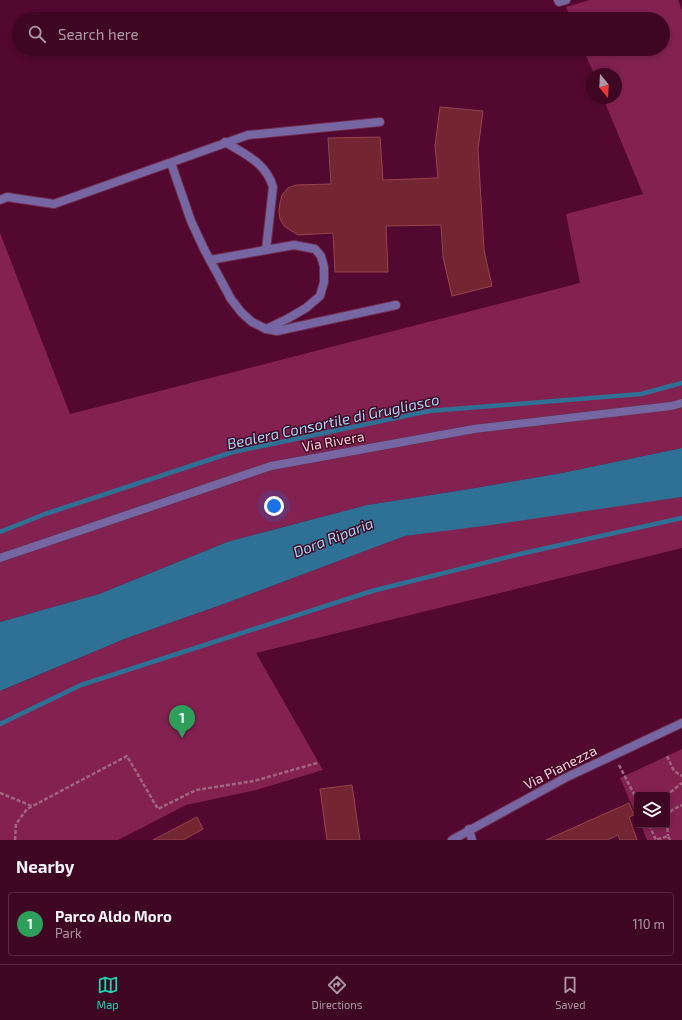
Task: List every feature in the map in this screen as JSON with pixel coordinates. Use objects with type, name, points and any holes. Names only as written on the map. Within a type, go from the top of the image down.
[{"type":"street","points":[[558,0],[560,2],[566,0]]},
{"type":"street","points":[[0,200],[7,197],[54,204],[248,135],[380,122]]},
{"type":"street","points":[[225,142],[262,165],[270,178],[273,187],[266,250]]},
{"type":"street","points":[[171,163],[192,221],[210,260],[231,299],[240,312],[252,322],[277,331],[396,305]]},
{"type":"street","points":[[210,260],[294,245],[315,249],[321,256],[324,267],[324,282],[320,296],[306,308],[287,319],[266,328]]},
{"type":"street","name":"Via Rivera","points":[[0,558],[271,466],[474,429],[671,406],[682,403]]},
{"type":"street","name":"Via Pianezza","points":[[452,840],[469,829],[565,778],[682,723]]},
{"type":"street","points":[[469,829],[472,840]]},
{"type":"path","points":[[614,754],[634,794]]},
{"type":"path","points":[[15,840],[16,824],[27,809],[127,756],[158,809],[196,790],[254,781],[317,763]]},
{"type":"path","points":[[667,756],[674,771],[682,776]]},
{"type":"path","points":[[670,793],[682,784]]},
{"type":"path","points":[[0,793],[32,806]]},
{"type":"path","points":[[670,813],[672,810],[682,805]]},
{"type":"path","points":[[650,828],[656,840],[668,836]]},
{"type":"path","points":[[667,828],[670,840]]},
{"type":"shaded area","points":[[590,0],[678,0],[682,10],[682,448],[562,473],[367,505],[227,542],[99,594],[0,622],[0,233],[70,414],[580,283],[566,214],[643,194],[606,104],[622,104],[622,68],[591,68],[586,56],[670,56],[670,12],[568,12],[566,7]]},
{"type":"shaded area","points":[[682,497],[682,548],[256,653],[323,770],[256,790],[186,805],[118,840],[0,840],[0,691],[127,638],[221,605],[405,536]]},
{"type":"shaded area","points":[[682,749],[682,840],[647,840],[642,828],[670,828],[670,792],[634,792],[634,810],[620,778]]},
{"type":"water","name":"Dora Riparia","points":[[682,448],[682,497],[405,536],[221,605],[127,638],[0,691],[0,622],[99,594],[227,542],[367,505],[562,473]]},
{"type":"building","points":[[440,107],[483,111],[478,149],[484,250],[492,286],[452,296],[443,257],[441,225],[386,226],[388,272],[335,272],[333,233],[298,235],[284,226],[280,219],[279,211],[282,195],[288,188],[296,185],[331,184],[328,138],[380,137],[383,180],[438,178],[435,146]]},
{"type":"building","points":[[352,785],[360,840],[327,840],[320,789]]},
{"type":"building","points":[[629,803],[634,815],[629,817],[637,840],[620,840],[618,835],[607,840],[546,840]]},
{"type":"building","points":[[197,817],[203,829],[183,840],[153,840]]},
{"type":"waterway","name":"Bealera Consortile di Grugliasco","points":[[0,532],[45,514],[233,452],[429,411],[641,394],[682,383]]},
{"type":"waterway","points":[[0,724],[81,685],[372,591],[520,554],[682,518]]},
{"type":"place","name":"Parco Aldo Moro","points":[[182,738]]}]
